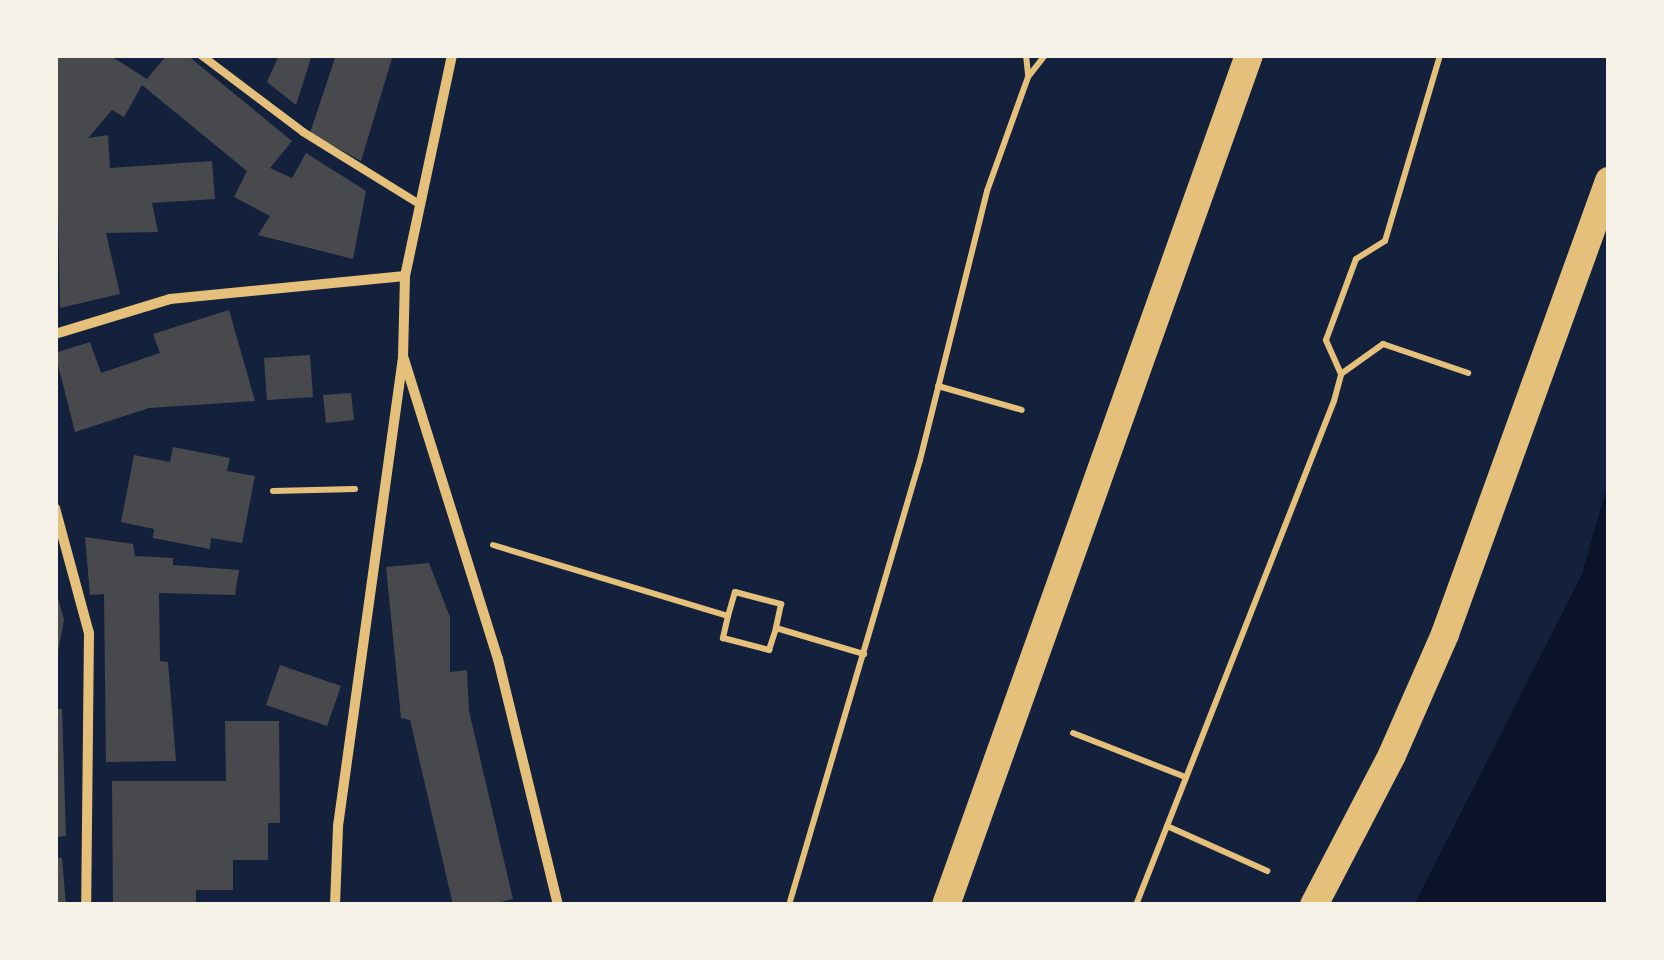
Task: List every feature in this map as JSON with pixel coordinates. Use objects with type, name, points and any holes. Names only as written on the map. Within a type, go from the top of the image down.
[{"type":"highway","points":[[946,905],[1249,55]]},
{"type":"highway","points":[[1314,905],[1392,755],[1445,634],[1609,180]]},
{"type":"street","points":[[334,905],[338,826],[403,356],[405,276],[452,55]]},
{"type":"street","points":[[55,334],[170,299],[405,276]]},
{"type":"street","points":[[403,356],[498,660],[558,905]]},
{"type":"street","points":[[55,508],[89,633],[86,905]]},
{"type":"lane","points":[[201,55],[303,132],[420,204]]},
{"type":"path","points":[[1026,55],[1028,76]]},
{"type":"path","points":[[789,905],[864,654],[987,191],[1028,76],[1045,55]]},
{"type":"path","points":[[1341,374],[1326,340],[1356,259],[1385,241],[1440,55]]},
{"type":"path","points":[[1136,905],[1341,374],[1383,344],[1468,373]]},
{"type":"path","points":[[938,386],[1022,410]]},
{"type":"path","points":[[273,491],[347,490]]},
{"type":"path","points":[[459,534],[728,616]]},
{"type":"path","points":[[735,592],[782,604],[769,650],[723,638],[728,616],[735,592]]},
{"type":"path","points":[[776,628],[864,654]]},
{"type":"path","points":[[1073,733],[1185,778]]},
{"type":"path","points":[[1166,826],[1267,871]]},
{"type":"water","points":[[1609,479],[1609,905],[1414,905],[1582,574]]},
{"type":"building","points":[[55,55],[109,55],[147,79],[167,55],[187,55],[292,141],[270,168],[292,178],[306,153],[366,191],[353,259],[258,235],[270,216],[234,197],[247,171],[142,85],[124,117],[112,110],[88,138],[108,135],[110,168],[212,161],[215,199],[152,203],[158,232],[106,233],[120,294],[60,308]]},
{"type":"building","points":[[279,55],[312,55],[296,105],[267,82]]},
{"type":"building","points":[[336,55],[393,55],[361,161],[310,133]]},
{"type":"building","points":[[229,310],[255,401],[149,408],[75,432],[55,353],[90,342],[101,373],[160,353],[153,334]]},
{"type":"building","points":[[310,355],[313,397],[267,400],[264,358]]},
{"type":"building","points":[[351,393],[354,420],[326,423],[323,395]]},
{"type":"building","points":[[173,447],[230,458],[227,471],[255,476],[242,543],[211,538],[210,549],[153,538],[154,529],[121,522],[134,455],[170,462]]},
{"type":"building","points":[[85,537],[133,544],[135,556],[173,558],[173,565],[239,570],[235,595],[159,593],[160,661],[168,662],[176,761],[106,762],[104,594],[90,595]]},
{"type":"building","points":[[429,563],[450,617],[450,672],[467,670],[469,711],[513,899],[488,905],[453,905],[410,720],[401,718],[386,567]]},
{"type":"building","points":[[56,591],[64,620],[55,657]]},
{"type":"building","points":[[280,665],[341,686],[327,726],[266,705]]},
{"type":"building","points":[[55,709],[62,709],[66,836],[55,837]]},
{"type":"building","points":[[225,721],[279,721],[280,823],[268,823],[268,860],[233,860],[233,890],[196,890],[196,905],[113,905],[112,781],[226,781]]},
{"type":"building","points":[[55,857],[62,858],[66,905],[55,905]]}]
